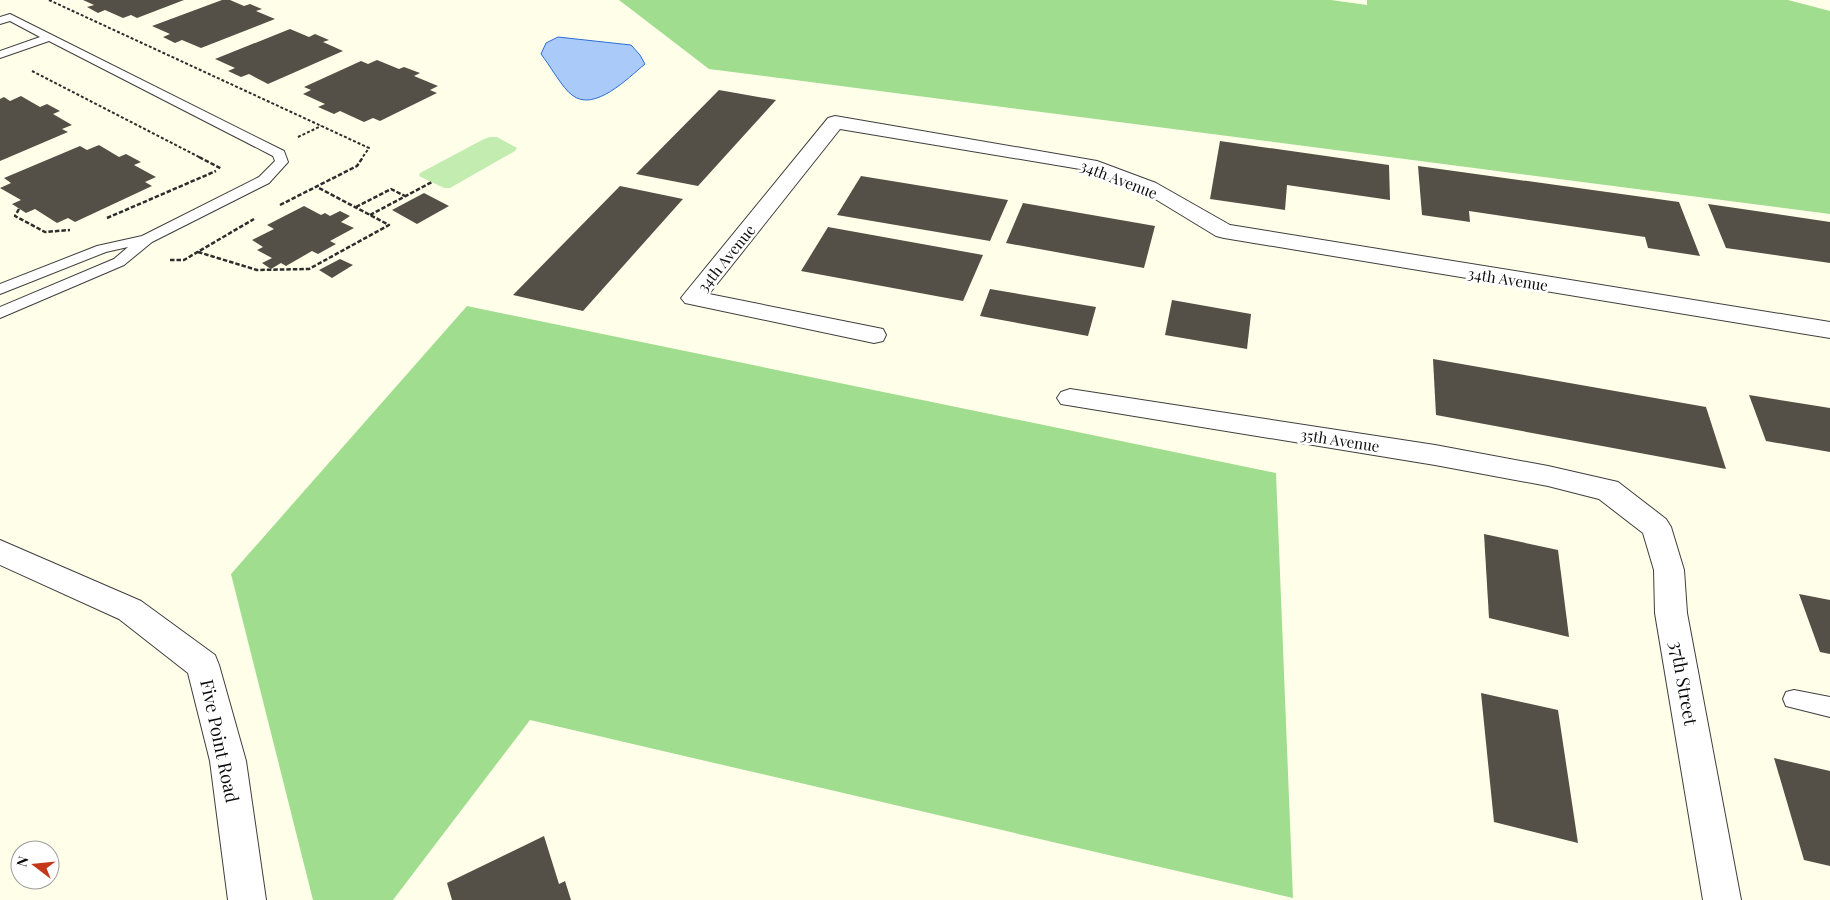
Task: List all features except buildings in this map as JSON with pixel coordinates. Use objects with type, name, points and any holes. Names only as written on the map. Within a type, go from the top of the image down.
[{"type":"street","name":"34th Avenue","points":[[874,335],[693,298],[835,122],[1090,165],[1149,187],[1224,232],[1830,330]]},
{"type":"street","name":"35th Avenue","points":[[1070,398],[1435,455],[1548,476],[1608,490]]},
{"type":"street","name":"37th Street","points":[[1608,490],[1656,527],[1669,570],[1671,613],[1722,900]]},
{"type":"street","name":"Five Point Road","points":[[0,552],[130,610],[203,665],[228,761],[247,900]]},
{"type":"lane","points":[[0,20],[10,17],[279,154],[282,162],[264,180],[147,239],[119,262],[0,313]]},
{"type":"lane","points":[[0,55],[49,37]]},
{"type":"lane","points":[[0,289],[102,249],[147,239]]},
{"type":"lane","points":[[1794,699],[1830,707]]},
{"type":"path","points":[[0,55],[288,201]]},
{"type":"path","points":[[104,220],[221,168]]},
{"type":"path","points":[[370,215],[432,182]]},
{"type":"path","points":[[198,252],[257,270],[309,269],[389,225],[316,187]]},
{"type":"path","points":[[355,208],[391,189],[405,196]]},
{"type":"path","points":[[19,209],[15,216],[45,232],[61,232],[77,228]]},
{"type":"green space","points":[[619,0],[1331,0],[1367,5],[1367,0],[1788,0],[1830,11],[1830,214],[709,69]]},
{"type":"green space","points":[[490,137],[497,137],[517,148],[515,151],[450,188],[444,188],[419,176],[420,173]]},
{"type":"green space","points":[[467,306],[1276,473],[1293,898],[530,720],[393,900],[313,900],[231,574]]},
{"type":"water","points":[[558,37],[631,45],[645,64],[610,92],[590,100],[581,99],[572,95],[564,87],[541,54],[546,43]]}]
